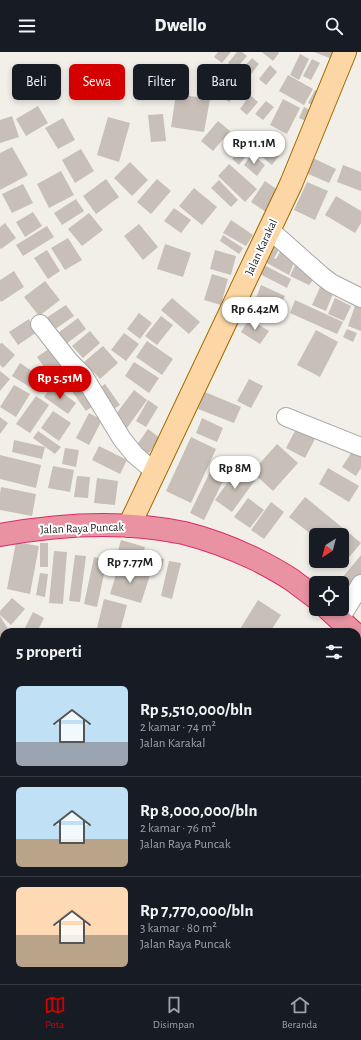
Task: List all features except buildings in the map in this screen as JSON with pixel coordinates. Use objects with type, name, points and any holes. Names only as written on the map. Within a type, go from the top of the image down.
[{"type":"highway","name":"Jalan Raya Puncak","points":[[0,535],[64,526],[94,525],[129,526],[184,534],[208,540],[265,564],[309,593]]},
{"type":"main road","name":"Jalan Karakal","points":[[129,526],[291,184],[345,52]]},
{"type":"street","points":[[270,230],[322,276],[336,286],[361,298]]},
{"type":"street","points":[[40,324],[69,361],[83,375],[126,444],[135,455],[155,472]]},
{"type":"street","points":[[286,417],[361,448]]},
{"type":"street","points":[[340,620],[361,584]]}]
